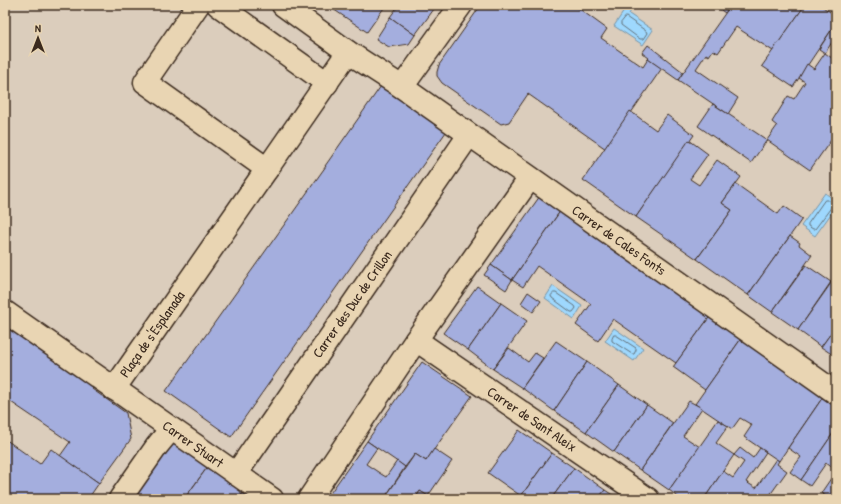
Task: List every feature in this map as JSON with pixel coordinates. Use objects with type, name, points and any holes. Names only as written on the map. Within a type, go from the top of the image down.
[{"type":"street","points":[[198,5],[144,82],[267,169]]},
{"type":"street","points":[[218,5],[327,83]]},
{"type":"street","points":[[283,5],[348,52],[402,87],[461,5]]},
{"type":"street","name":"Plaça de s'Esplanada","points":[[5,312],[114,389],[348,52]]},
{"type":"street","name":"Carrer de Cales Fonts","points":[[402,87],[836,393]]},
{"type":"street","name":"Carrer des Duc de Crillon","points":[[236,474],[469,135]]},
{"type":"street","points":[[309,499],[416,340],[530,178]]},
{"type":"street","name":"Carrer de Sant Aleix","points":[[416,340],[648,499]]},
{"type":"street","name":"Carrer Stuart","points":[[114,389],[272,499]]},
{"type":"street","points":[[120,499],[157,446],[171,429]]},
{"type":"water","points":[[628,5],[632,9],[629,14],[653,30],[643,45],[614,26]]},
{"type":"water","points":[[825,193],[836,201],[836,207],[815,236],[801,226]]},
{"type":"water","points":[[553,286],[582,306],[574,319],[545,298]]},
{"type":"water","points":[[614,328],[643,348],[634,361],[605,341]]},
{"type":"building","points":[[327,5],[386,5],[367,32]]},
{"type":"building","points":[[399,5],[437,5],[415,35],[390,17]]},
{"type":"building","points":[[481,5],[574,5],[607,29],[601,38],[643,67],[648,59],[662,68],[606,149],[528,94],[509,122],[501,124],[442,83],[437,76],[439,65]]},
{"type":"building","points":[[714,5],[731,5],[725,13]]},
{"type":"building","points":[[731,5],[805,5],[773,51],[736,27],[718,53],[713,50],[709,56],[706,54],[696,69],[738,98],[728,114],[678,80]]},
{"type":"building","points":[[805,5],[820,5],[836,16],[836,23],[793,87],[762,66]]},
{"type":"building","points":[[390,17],[415,35],[409,44],[389,47],[376,39]]},
{"type":"building","points":[[836,23],[836,36],[825,53],[819,49]]},
{"type":"building","points":[[648,45],[683,72],[678,80],[648,59],[649,58],[642,53]]},
{"type":"building","points":[[825,53],[836,61],[836,133],[810,170],[767,140],[777,126],[772,122],[788,96],[794,99],[805,82],[799,78],[807,64],[814,69]]},
{"type":"building","points":[[381,86],[446,132],[231,437],[166,391]]},
{"type":"building","points":[[713,104],[767,140],[751,163],[698,126]]},
{"type":"building","points":[[630,111],[656,130],[667,115],[694,135],[636,217],[583,180]]},
{"type":"building","points":[[689,140],[708,154],[690,179],[699,185],[717,160],[741,177],[722,203],[732,210],[697,259],[636,217]]},
{"type":"building","points":[[736,184],[778,214],[784,206],[802,219],[748,295],[697,259],[732,210],[722,203]]},
{"type":"building","points":[[540,196],[561,210],[512,280],[491,265]]},
{"type":"building","points":[[561,210],[711,315],[676,363],[613,319],[598,341],[576,325],[591,304],[537,266],[523,287],[512,280]]},
{"type":"building","points":[[790,236],[800,243],[799,245],[812,255],[772,312],[748,295]]},
{"type":"building","points":[[491,265],[512,280],[506,290],[484,275]]},
{"type":"building","points":[[806,265],[831,282],[798,330],[772,312]]},
{"type":"building","points":[[836,276],[836,326],[821,347],[798,330]]},
{"type":"building","points":[[477,286],[501,303],[468,350],[443,333]]},
{"type":"building","points":[[528,292],[541,301],[533,312],[521,303]]},
{"type":"building","points":[[501,303],[527,321],[493,369],[468,350]]},
{"type":"building","points":[[711,315],[743,336],[705,390],[673,367]]},
{"type":"building","points":[[5,326],[83,380],[93,388],[92,389],[126,413],[131,439],[99,483],[60,456],[70,442],[5,398]]},
{"type":"building","points":[[836,326],[836,357],[821,347]]},
{"type":"building","points":[[743,336],[825,394],[779,461],[744,437],[752,425],[740,418],[732,429],[695,404]]},
{"type":"building","points":[[556,341],[587,362],[554,411],[522,388]]},
{"type":"building","points":[[509,348],[528,362],[535,353],[543,358],[522,388],[493,369]]},
{"type":"building","points":[[422,362],[472,396],[426,461],[415,454],[405,467],[367,441]]},
{"type":"building","points":[[587,362],[619,385],[586,432],[554,411]]},
{"type":"building","points":[[619,385],[647,405],[614,452],[586,432]]},
{"type":"building","points":[[825,394],[836,402],[836,429],[801,480],[790,472],[801,457],[788,448]]},
{"type":"building","points":[[689,401],[702,408],[683,436],[700,447],[669,490],[640,470]]},
{"type":"building","points":[[647,405],[673,423],[640,470],[614,452]]},
{"type":"building","points":[[718,420],[728,426],[716,443],[734,455],[704,499],[681,499],[669,490]]},
{"type":"building","points":[[836,429],[836,470],[826,463],[810,486],[801,480]]},
{"type":"building","points":[[519,430],[552,453],[521,496],[488,473]]},
{"type":"building","points":[[5,439],[40,464],[51,449],[99,483],[88,499],[5,499]]},
{"type":"building","points":[[173,440],[209,465],[184,499],[132,499]]},
{"type":"building","points":[[367,441],[377,448],[366,464],[386,477],[397,461],[405,467],[384,499],[326,499]]},
{"type":"building","points":[[740,448],[753,458],[760,448],[766,452],[746,482],[756,488],[776,459],[779,461],[777,464],[787,471],[767,499],[704,499],[723,471],[733,478],[744,462],[734,455]]},
{"type":"building","points":[[434,449],[452,461],[428,496],[420,491],[415,499],[384,499],[415,454],[426,461]]},
{"type":"building","points":[[552,453],[574,468],[551,499],[519,499]]},
{"type":"building","points":[[209,465],[245,490],[239,499],[185,498]]},
{"type":"building","points":[[574,468],[605,490],[598,499],[551,499]]},
{"type":"building","points":[[836,471],[836,499],[831,499],[821,493]]},
{"type":"building","points":[[245,490],[258,499],[239,499]]},
{"type":"building","points":[[605,490],[614,496],[618,499],[598,499]]},
{"type":"building","points":[[420,491],[428,496],[431,499],[415,499]]}]
